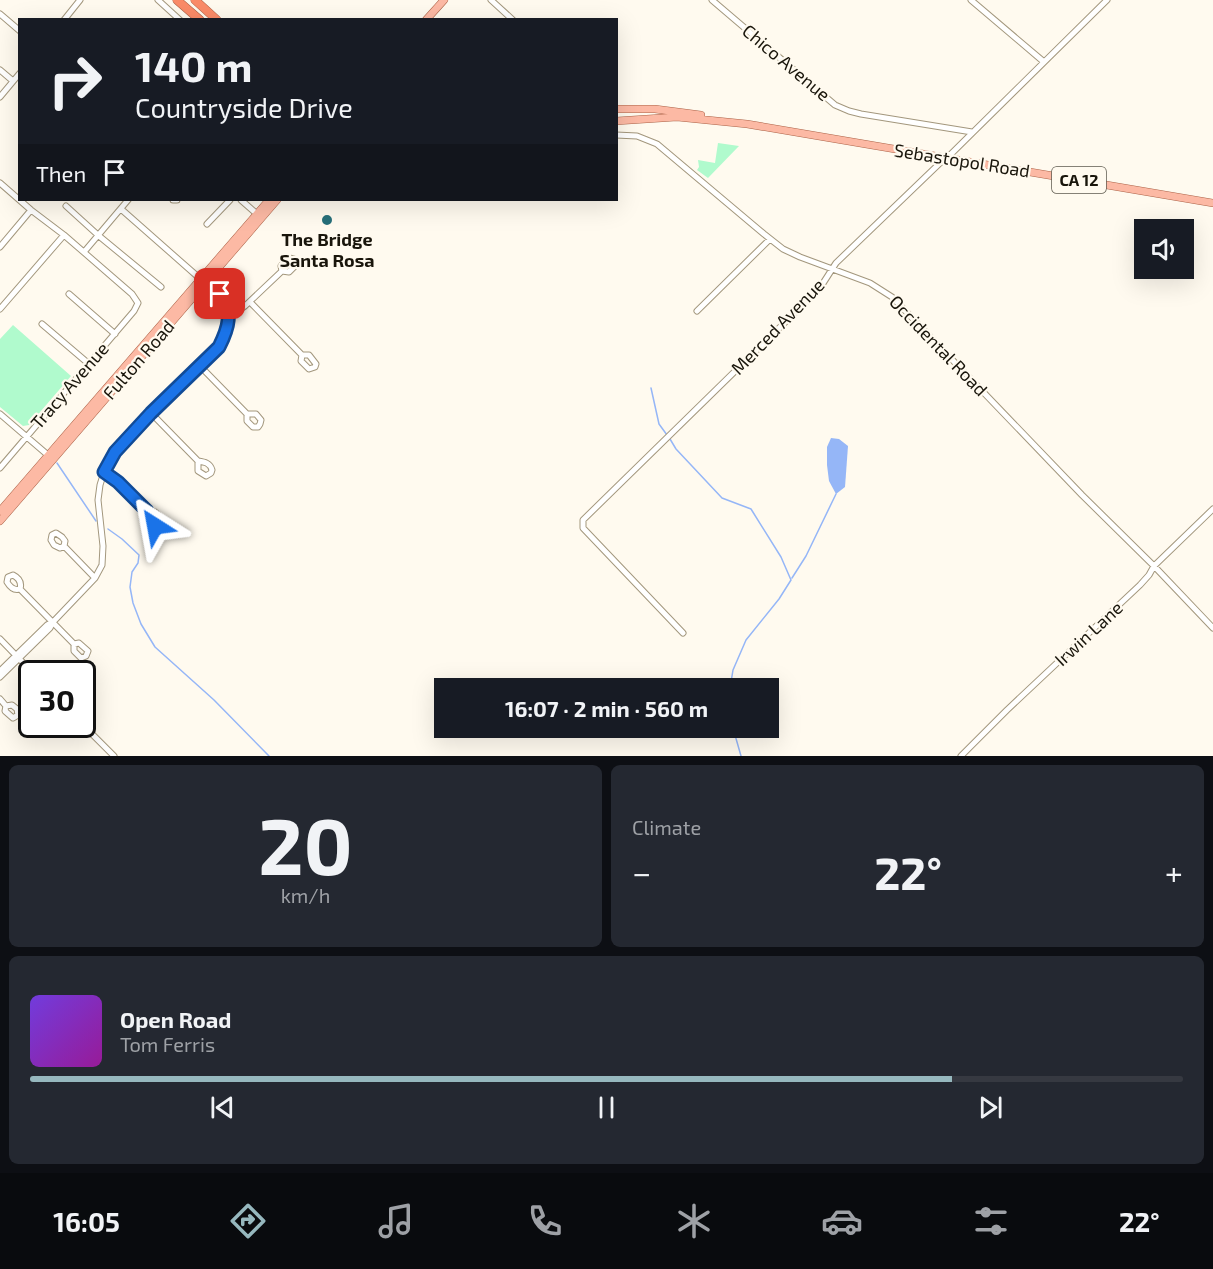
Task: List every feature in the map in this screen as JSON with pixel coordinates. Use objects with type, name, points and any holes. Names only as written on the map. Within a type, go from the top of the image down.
[{"type":"highway","points":[[177,0],[198,18]]},
{"type":"highway","points":[[195,0],[215,18]]},
{"type":"main road","points":[[428,18],[444,0]]},
{"type":"main road","name":"Sebastopol Road","points":[[618,109],[700,114],[747,124],[1213,203]]},
{"type":"main road","name":"Sebastopol Road","points":[[618,121],[677,117],[747,124]]},
{"type":"main road","name":"Fulton Road","points":[[203,281],[268,201]]},
{"type":"main road","name":"Fulton Road","points":[[0,521],[50,458],[203,281],[276,201]]},
{"type":"main road","name":"Fulton Road","points":[[0,511],[50,458]]},
{"type":"street","points":[[66,18],[80,0]]},
{"type":"street","points":[[158,0],[178,18]]},
{"type":"street","points":[[491,0],[511,18]]},
{"type":"street","name":"Chico Avenue","points":[[712,0],[835,105],[861,114],[972,132]]},
{"type":"street","points":[[971,0],[1044,62]]},
{"type":"street","name":"Merced Avenue","points":[[683,633],[583,528],[583,520],[820,288],[836,263],[951,154],[1107,0]]},
{"type":"street","points":[[0,14],[18,29]]},
{"type":"street","points":[[0,70],[13,81]]},
{"type":"street","points":[[0,97],[18,75]]},
{"type":"street","name":"Occidental Road","points":[[618,135],[638,136],[657,144],[770,239],[789,252],[870,283],[895,300],[1213,628]]},
{"type":"street","points":[[0,183],[18,199]]},
{"type":"street","points":[[21,201],[84,252],[127,201]]},
{"type":"street","points":[[207,224],[229,201]]},
{"type":"street","points":[[243,201],[257,214]]},
{"type":"street","points":[[66,206],[160,286]]},
{"type":"street","points":[[0,677],[95,578],[102,565],[103,546],[98,501],[104,472],[115,452],[151,413],[219,347],[226,333],[228,313],[226,303],[121,209]]},
{"type":"street","points":[[0,247],[31,210]]},
{"type":"street","points":[[0,309],[63,235]]},
{"type":"street","points":[[696,310],[770,239]]},
{"type":"street","name":"Tracy Avenue","points":[[0,468],[136,310],[138,303],[132,294],[84,252]]},
{"type":"street","points":[[228,313],[250,302],[282,271]]},
{"type":"street","points":[[69,294],[115,334]]},
{"type":"street","points":[[250,302],[302,355]]},
{"type":"street","points":[[42,324],[89,364]]},
{"type":"street","points":[[200,366],[247,414]]},
{"type":"street","points":[[151,413],[198,461]]},
{"type":"street","points":[[0,414],[50,458]]},
{"type":"street","points":[[104,472],[118,482],[147,511]]},
{"type":"street","name":"Irwin Lane","points":[[961,756],[1140,585],[1154,566],[1213,509]]},
{"type":"street","points":[[63,546],[95,578]]},
{"type":"street","points":[[20,589],[74,644]]},
{"type":"street","points":[[0,639],[20,660]]},
{"type":"street","points":[[0,671],[17,657]]},
{"type":"street","points":[[0,699],[6,706]]},
{"type":"street","points":[[96,738],[114,756]]},
{"type":"green space","points":[[718,143],[739,146],[708,178],[697,170],[698,160],[715,163]]},
{"type":"green space","points":[[13,325],[71,376],[29,425],[23,426],[0,407],[0,339]]},
{"type":"water","points":[[831,438],[839,439],[848,446],[845,487],[836,494],[829,481],[827,465],[827,447]]},
{"type":"waterway","points":[[651,388],[659,424],[667,435]]},
{"type":"waterway","points":[[670,439],[676,449],[722,498],[751,509],[781,557],[791,580],[779,599],[746,640],[732,678]]},
{"type":"waterway","points":[[57,463],[96,521]]},
{"type":"waterway","points":[[792,578],[806,556],[836,494]]},
{"type":"waterway","points":[[108,529],[139,555],[138,563],[132,572],[130,587],[141,624],[155,647],[214,700],[269,756]]},
{"type":"waterway","points":[[736,738],[741,756]]},
{"type":"place","name":"The Bridge Santa Rosa","points":[[327,220]]},
{"type":"route","points":[[155,526],[147,519],[147,511],[118,482],[104,472],[115,452],[151,413],[219,347],[228,324],[228,308],[220,294]]}]
